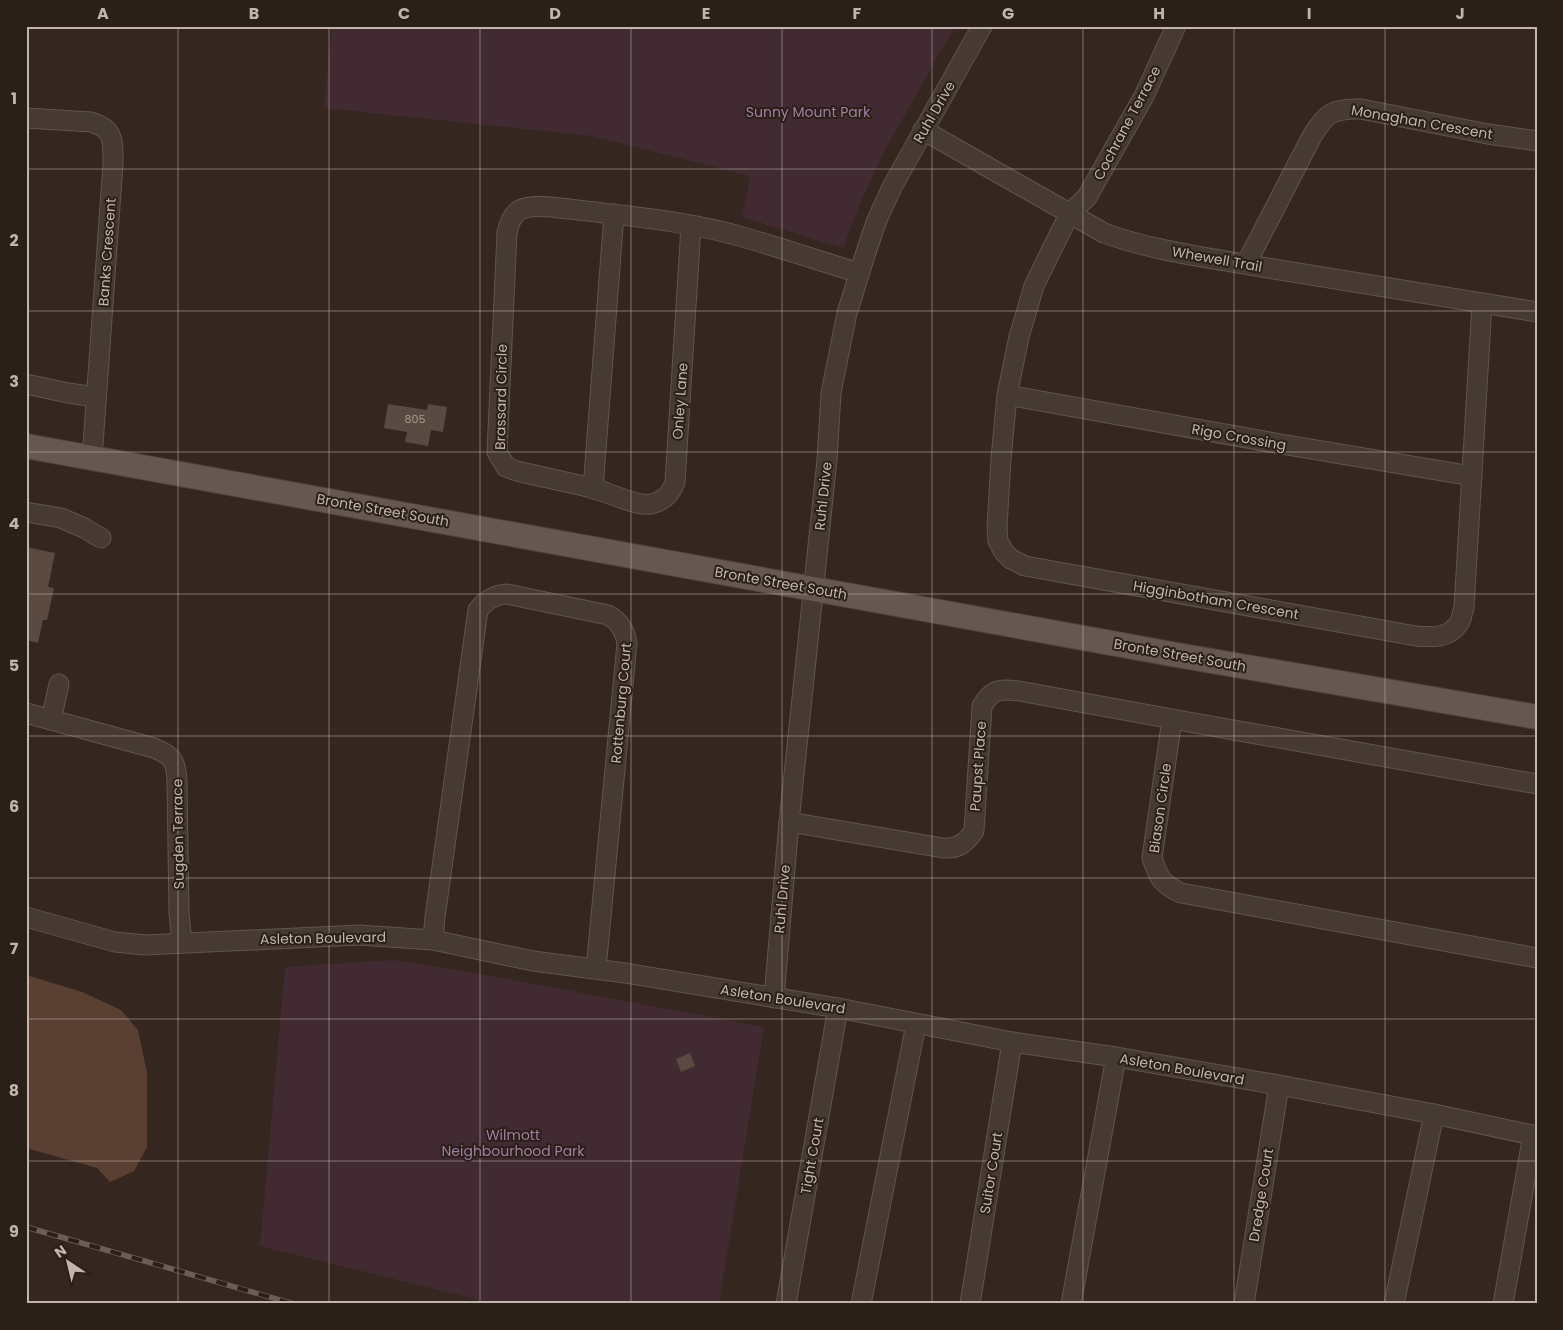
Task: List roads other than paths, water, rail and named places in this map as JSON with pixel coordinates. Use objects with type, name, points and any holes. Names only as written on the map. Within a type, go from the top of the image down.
[{"type":"main road","name":"Bronte Street South","points":[[26,446],[813,589],[1537,717]]},
{"type":"street","name":"Ruhl Drive","points":[[774,998],[789,822],[826,460],[831,393],[847,313],[877,220],[892,187],[982,26]]},
{"type":"street","name":"Cochrane Terrace","points":[[1070,213],[1087,197],[1092,189],[1144,96],[1176,26]]},
{"type":"street","name":"Monaghan Crescent","points":[[1246,264],[1320,122],[1331,114],[1344,109],[1361,109],[1488,134],[1537,141]]},
{"type":"street","name":"Banks Crescent","points":[[26,118],[100,124],[106,128],[112,140],[113,164],[92,459]]},
{"type":"street","name":"Whewell Trail","points":[[923,130],[1104,233],[1129,242],[1246,264],[1537,312]]},
{"type":"street","name":"Brassard Circle","points":[[593,489],[506,468],[497,452],[507,234],[509,221],[520,209],[535,206],[614,214],[691,226],[731,234],[860,273]]},
{"type":"street","name":"Higginbotham Crescent","points":[[1070,213],[1034,286],[1019,337],[1007,394],[1001,459],[998,541],[1004,552],[1011,559],[1025,566],[1416,636],[1436,638],[1450,632],[1460,622],[1464,608],[1482,304]]},
{"type":"street","points":[[593,489],[614,214]]},
{"type":"street","name":"Onley Lane","points":[[593,489],[638,503],[650,504],[662,500],[672,492],[675,482],[691,226]]},
{"type":"street","points":[[26,384],[96,397]]},
{"type":"street","name":"Rigo Crossing","points":[[1007,394],[1285,445],[1472,476]]},
{"type":"street","points":[[26,512],[61,518],[101,538]]},
{"type":"street","name":"Rottenburg Court","points":[[433,940],[478,610],[496,595],[507,594],[608,615],[617,621],[626,634],[627,643],[596,969]]},
{"type":"street","points":[[52,720],[59,684]]},
{"type":"street","name":"Paupst Place","points":[[789,822],[943,848],[952,849],[961,845],[968,840],[974,831],[982,706],[988,696],[997,690],[1019,691],[1172,720]]},
{"type":"street","name":"Sugden Terrace","points":[[26,713],[154,748],[166,753],[174,761],[177,782],[179,913],[182,943]]},
{"type":"street","points":[[1172,720],[1537,784]]},
{"type":"street","name":"Biason Circle","points":[[1172,720],[1152,858],[1157,873],[1166,887],[1181,893],[1537,958]]},
{"type":"street","name":"Asleton Boulevard","points":[[26,917],[115,942],[145,945],[360,935],[433,940],[533,961],[596,969],[838,1008],[1012,1042],[1116,1057],[1279,1085],[1535,1135]]},
{"type":"street","name":"Tight Court","points":[[786,1304],[838,1008]]},
{"type":"street","points":[[861,1304],[916,1024]]},
{"type":"street","name":"Suitor Court","points":[[970,1304],[1012,1042]]},
{"type":"street","points":[[1071,1304],[1116,1057]]},
{"type":"street","name":"Dredge Court","points":[[1244,1304],[1279,1085]]},
{"type":"street","points":[[1394,1304],[1434,1114]]},
{"type":"street","points":[[1503,1304],[1535,1135]]},
{"type":"railway","points":[[26,1227],[294,1304]]},
{"type":"park label","name":"Sunny Mount Park","points":[[808,112]]},
{"type":"park label","name":"Wilmott Neighbourhood Park","points":[[513,1144]]}]
